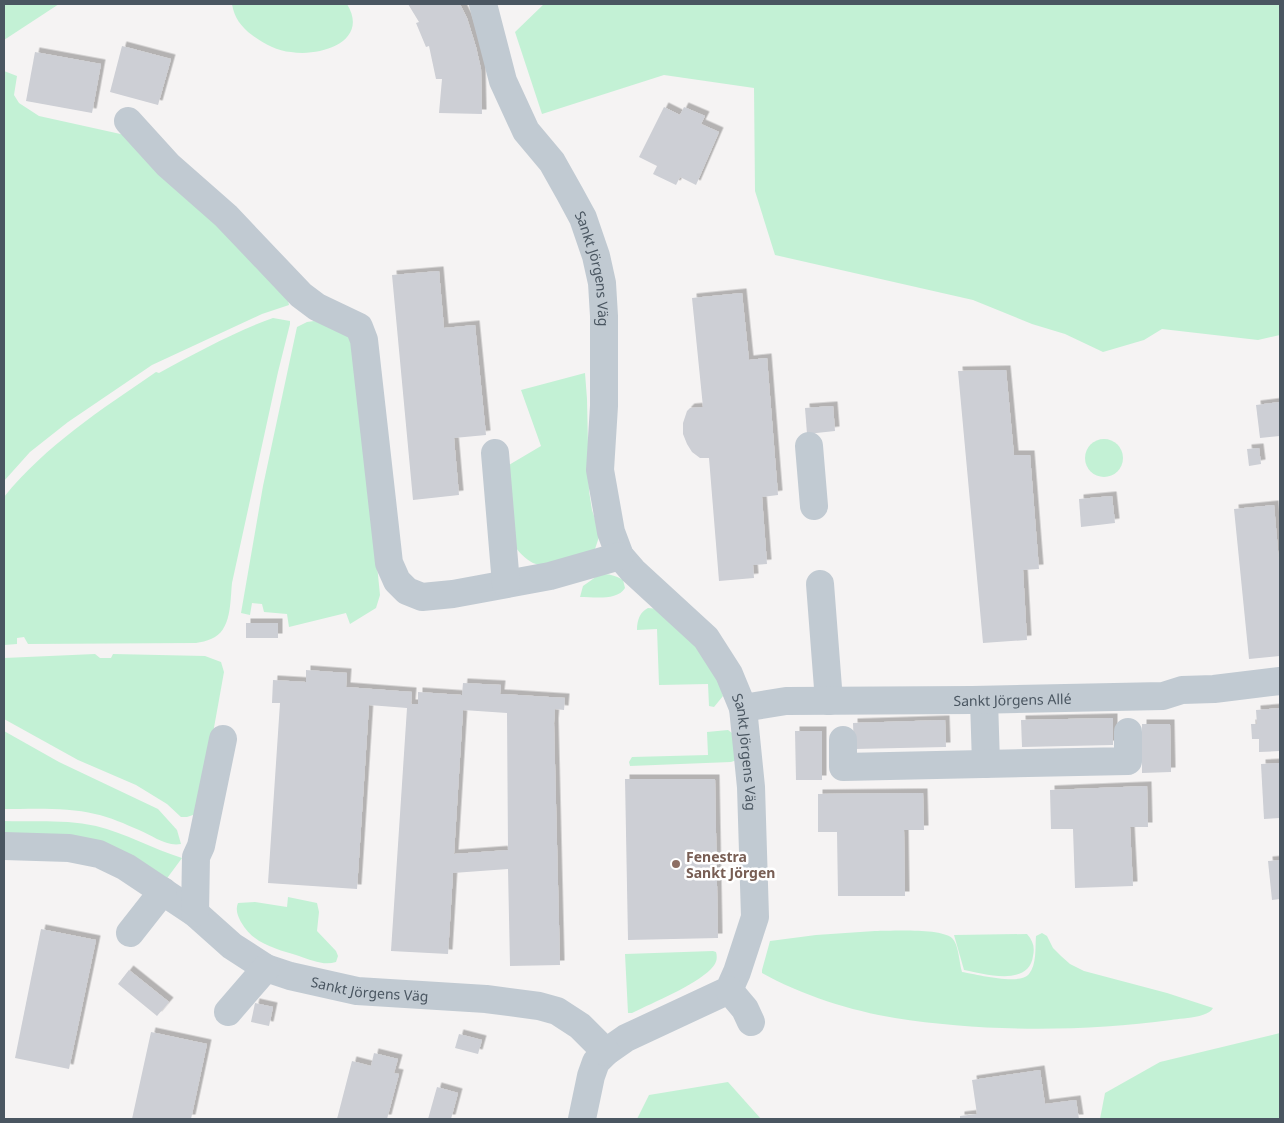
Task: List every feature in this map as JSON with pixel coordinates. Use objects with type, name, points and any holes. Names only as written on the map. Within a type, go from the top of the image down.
[{"type":"street","name":"Sankt Jörgens Väg","points":[[483,4],[503,81],[526,131],[552,162],[583,218],[596,256],[602,283],[604,316],[604,406],[600,470],[611,532],[620,556],[633,571],[706,638],[729,674],[743,708],[751,787],[755,917],[729,990]]},
{"type":"street","points":[[128,121],[168,165],[226,216],[301,295],[317,307],[359,327],[364,340],[389,563],[397,581],[407,591],[422,597],[453,594],[550,576],[620,556]]},
{"type":"street","points":[[809,446],[814,506]]},
{"type":"street","points":[[495,453],[506,584]]},
{"type":"street","points":[[820,584],[829,701]]},
{"type":"street","name":"Sankt Jörgens Allé","points":[[743,708],[786,701],[984,700],[1163,696],[1182,690],[1214,689],[1280,681]]},
{"type":"street","points":[[984,700],[986,764]]},
{"type":"street","points":[[843,740],[843,767],[1128,761],[1128,732]]},
{"type":"street","points":[[195,914],[196,857],[201,846],[223,739]]},
{"type":"street","name":"Sankt Jörgens Väg","points":[[4,846],[69,848],[98,854],[126,867],[195,914],[232,946],[266,968],[317,994],[357,991],[486,999],[540,1006],[556,1011],[580,1026],[606,1052]]},
{"type":"street","points":[[130,933],[156,886]]},
{"type":"street","points":[[228,1012],[266,968]]},
{"type":"street","points":[[582,1119],[591,1076],[596,1062],[606,1052],[626,1038],[729,990],[745,1009],[751,1022]]},
{"type":"green space","points":[[4,4],[59,4],[4,40]]},
{"type":"green space","points":[[232,4],[347,4],[352,17],[352,28],[347,37],[328,49],[303,53],[286,51],[265,44],[248,32],[236,17]]},
{"type":"green space","points":[[544,4],[1280,4],[1280,335],[1258,340],[1162,329],[1144,340],[1103,352],[1065,334],[1032,324],[973,300],[775,255],[755,191],[754,88],[664,75],[542,114],[515,32]]},
{"type":"green space","points":[[4,71],[17,76],[14,95],[19,103],[39,116],[125,135],[286,291],[289,305],[262,314],[152,365],[68,422],[30,452],[4,481]]},
{"type":"green space","points":[[273,318],[290,321],[290,324],[232,583],[229,615],[223,629],[211,639],[196,643],[28,644],[24,637],[17,638],[17,644],[4,645],[4,497],[37,461],[75,429],[156,372],[159,373],[230,336]]},
{"type":"green space","points":[[314,321],[354,336],[380,595],[376,608],[350,624],[346,613],[289,627],[287,614],[264,612],[262,604],[252,603],[250,615],[241,613],[263,486],[297,327]]},
{"type":"green space","points":[[585,373],[589,491],[592,510],[600,534],[594,552],[550,565],[536,564],[527,559],[515,547],[504,468],[541,446],[521,390]]},
{"type":"green space","points":[[1104,439],[1117,445],[1123,458],[1117,471],[1104,477],[1091,471],[1085,458],[1091,445]]},
{"type":"green space","points":[[600,574],[620,578],[623,580],[625,588],[617,595],[611,597],[580,597],[583,586]]},
{"type":"green space","points":[[648,608],[659,609],[706,659],[719,683],[723,696],[714,707],[709,706],[708,684],[659,685],[657,629],[637,630],[640,617]]},
{"type":"green space","points":[[95,654],[100,658],[111,658],[113,654],[205,656],[221,662],[224,672],[199,811],[196,814],[181,817],[167,804],[136,785],[78,760],[4,719],[4,658]]},
{"type":"green space","points":[[728,730],[732,733],[737,760],[731,762],[630,766],[629,762],[632,757],[708,755],[707,732]]},
{"type":"green space","points":[[4,731],[59,762],[158,809],[177,830],[181,844],[170,844],[101,815],[73,810],[4,809]]},
{"type":"green space","points":[[4,821],[62,822],[96,826],[182,858],[165,881],[4,837]]},
{"type":"green space","points":[[288,897],[317,903],[319,912],[317,931],[336,951],[338,956],[336,962],[318,962],[266,945],[252,936],[241,922],[238,915],[238,903],[255,902],[287,907]]},
{"type":"green space","points":[[875,931],[915,931],[946,935],[952,938],[956,945],[962,972],[1008,979],[1024,977],[1032,970],[1036,936],[1042,933],[1047,936],[1053,948],[1061,956],[1070,964],[1084,971],[1167,993],[1213,1008],[1206,1014],[1194,1017],[1103,1027],[1033,1029],[963,1026],[895,1018],[862,1011],[810,995],[762,973],[770,941],[816,935]]},
{"type":"green space","points":[[1027,934],[1034,947],[1030,966],[1023,972],[1004,976],[964,970],[954,935]]},
{"type":"green space","points":[[716,952],[717,957],[713,967],[695,982],[632,1013],[628,1013],[625,954]]},
{"type":"green space","points":[[1280,1033],[1280,1119],[1100,1119],[1105,1093],[1160,1062]]},
{"type":"green space","points":[[728,1082],[761,1119],[637,1119],[649,1095]]},
{"type":"building","points":[[408,4],[460,4],[467,18],[481,69],[482,114],[439,113],[442,79],[436,79],[429,46],[426,47],[416,23],[419,22]]},
{"type":"building","points":[[122,46],[171,59],[158,105],[110,92]]},
{"type":"building","points":[[35,52],[101,64],[92,113],[26,101]]},
{"type":"building","points":[[664,107],[680,115],[684,107],[705,116],[701,124],[719,132],[696,185],[680,177],[676,185],[653,174],[657,166],[639,157]]},
{"type":"building","points":[[439,271],[444,328],[475,325],[486,435],[454,438],[459,495],[413,500],[392,275]]},
{"type":"building","points":[[742,293],[749,360],[767,358],[778,495],[762,497],[767,564],[753,565],[754,578],[719,581],[709,458],[700,458],[692,452],[683,434],[683,423],[687,411],[690,408],[703,407],[692,298]]},
{"type":"building","points":[[1006,370],[1014,455],[1030,455],[1039,569],[1023,570],[1027,640],[983,643],[958,371]]},
{"type":"building","points":[[1280,402],[1280,436],[1260,438],[1256,405]]},
{"type":"building","points":[[833,406],[835,431],[807,434],[805,408]]},
{"type":"building","points":[[1259,448],[1261,464],[1249,466],[1247,449]]},
{"type":"building","points":[[1112,496],[1115,523],[1081,527],[1079,499]]},
{"type":"building","points":[[1274,505],[1280,573],[1280,656],[1249,659],[1234,509]]},
{"type":"building","points":[[246,623],[278,623],[278,638],[246,638]]},
{"type":"building","points":[[306,670],[347,673],[346,687],[412,692],[411,704],[418,704],[418,692],[462,695],[463,683],[501,685],[500,694],[565,698],[564,710],[555,709],[554,723],[560,965],[510,966],[508,869],[453,873],[448,954],[391,951],[407,708],[369,705],[357,889],[268,883],[280,703],[272,703],[273,680],[306,682]],"holes":[[[463,710],[507,713],[508,850],[454,854]]]},
{"type":"building","points":[[1280,708],[1280,751],[1259,752],[1259,739],[1252,739],[1251,724],[1257,724],[1256,710]]},
{"type":"building","points":[[1113,718],[1113,745],[1022,747],[1021,720]]},
{"type":"building","points":[[945,720],[946,747],[854,749],[853,723]]},
{"type":"building","points":[[1142,724],[1170,724],[1171,772],[1142,773]]},
{"type":"building","points":[[795,731],[822,731],[822,780],[796,780]]},
{"type":"building","points":[[1280,763],[1280,818],[1264,819],[1261,764]]},
{"type":"building","points":[[625,779],[715,779],[718,938],[628,940]]},
{"type":"building","points":[[1147,786],[1148,827],[1130,827],[1133,886],[1075,888],[1073,829],[1051,829],[1050,790]]},
{"type":"building","points":[[923,793],[924,830],[904,830],[905,896],[838,896],[837,832],[818,832],[818,794]]},
{"type":"building","points":[[1280,860],[1280,899],[1272,900],[1268,861]]},
{"type":"building","points":[[41,929],[96,940],[69,1069],[15,1058]]},
{"type":"building","points":[[129,970],[169,1002],[157,1016],[118,984]]},
{"type":"building","points":[[255,1003],[273,1007],[269,1026],[251,1022]]},
{"type":"building","points":[[151,1032],[207,1044],[191,1119],[132,1119]]},
{"type":"building","points":[[459,1034],[482,1040],[478,1054],[455,1048]]},
{"type":"building","points":[[374,1053],[398,1059],[394,1073],[399,1074],[387,1119],[337,1119],[352,1061],[371,1066]]},
{"type":"building","points":[[1040,1070],[1045,1104],[1076,1100],[1079,1119],[960,1119],[960,1116],[977,1114],[972,1080]]},
{"type":"building","points":[[437,1087],[458,1093],[451,1119],[428,1119]]},
{"type":"place","name":"Fenestra Sankt Jörgen","points":[[676,864]]}]
